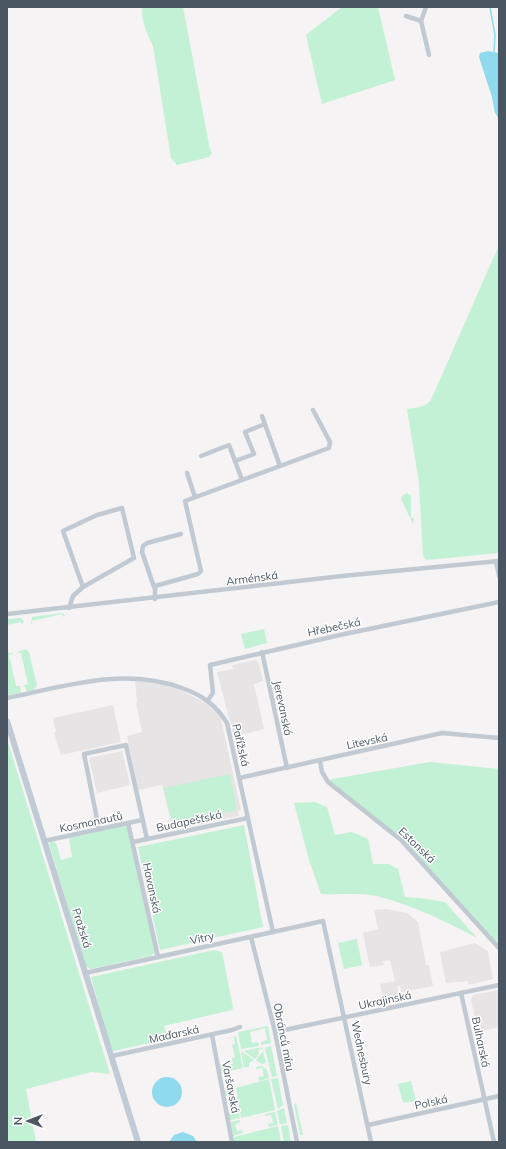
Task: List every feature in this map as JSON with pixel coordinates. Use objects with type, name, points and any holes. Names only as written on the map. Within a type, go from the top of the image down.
[{"type":"street","points":[[426,7],[421,21],[428,55]]},
{"type":"street","points":[[406,16],[421,21]]},
{"type":"street","points":[[154,587],[198,574],[201,571],[185,501],[330,448],[330,442],[313,410]]},
{"type":"street","points":[[262,416],[280,466]]},
{"type":"street","points":[[235,461],[254,454],[245,432],[265,424]]},
{"type":"street","points":[[201,456],[229,445],[242,480]]},
{"type":"street","points":[[187,472],[195,497]]},
{"type":"street","points":[[69,608],[73,596],[83,587],[134,558],[122,508],[97,515],[64,531],[83,587]]},
{"type":"street","points":[[155,599],[154,587],[142,552],[143,546],[147,543],[181,534]]},
{"type":"street","points":[[498,561],[499,576]]},
{"type":"street","name":"Arménská","points":[[7,614],[155,599],[342,576],[498,561]]},
{"type":"street","name":"Hřebečská","points":[[208,700],[213,694],[210,665],[262,652],[499,602]]},
{"type":"street","name":"Jerevanská","points":[[262,652],[287,768]]},
{"type":"street","name":"Pařížská","points":[[7,698],[99,680],[136,678],[164,682],[189,690],[208,700],[220,712],[227,723],[273,932]]},
{"type":"street","name":"Pražská","points":[[7,721],[138,1142]]},
{"type":"street","name":"Litevská","points":[[239,778],[442,733],[499,738]]},
{"type":"street","points":[[100,829],[84,754],[126,745],[147,839]]},
{"type":"street","name":"Estonská","points":[[320,761],[322,772],[328,782],[401,840],[499,948]]},
{"type":"street","name":"Budapešťská","points":[[133,842],[248,818]]},
{"type":"street","name":"Kosmonautů","points":[[44,841],[142,820]]},
{"type":"street","name":"Havanská","points":[[128,823],[158,957]]},
{"type":"street","name":"Vitry","points":[[85,973],[323,921]]},
{"type":"street","name":"Wednesbury","points":[[323,921],[371,1142]]},
{"type":"street","name":"Obránců míru","points":[[251,937],[275,1032],[297,1142]]},
{"type":"street","name":"Ukrajinská","points":[[275,1032],[499,985]]},
{"type":"street","name":"Bulharská","points":[[461,993],[494,1142]]},
{"type":"street","name":"Maďarská","points":[[112,1056],[212,1035],[240,1027]]},
{"type":"street","name":"Varšavská","points":[[212,1035],[232,1142]]},
{"type":"street","name":"Polská","points":[[368,1125],[499,1096]]},
{"type":"shaded area","points":[[255,660],[259,663],[263,681],[254,684],[264,729],[234,737],[217,672],[233,669],[232,665]]},
{"type":"shaded area","points":[[135,680],[163,684],[183,691],[207,704],[217,713],[221,719],[241,810],[238,811],[239,816],[175,830],[174,826],[172,826],[162,785],[138,790],[127,736],[142,732],[136,703]]},
{"type":"shaded area","points":[[113,705],[121,742],[61,755],[54,733],[56,732],[53,718]]},
{"type":"shaded area","points":[[122,751],[130,785],[97,793],[89,758]]},
{"type":"shaded area","points":[[386,909],[407,913],[418,922],[426,965],[429,965],[433,986],[401,992],[400,986],[397,986],[399,997],[383,1001],[380,984],[395,981],[390,960],[383,961],[384,965],[370,967],[363,933],[378,929],[374,910]]},
{"type":"shaded area","points":[[475,943],[488,951],[493,979],[468,985],[468,981],[446,983],[440,952]]},
{"type":"shaded area","points":[[499,990],[499,1027],[478,1032],[471,1000],[473,995]]},
{"type":"green space","points":[[142,7],[183,7],[210,150],[212,153],[209,157],[177,165],[171,158],[153,46],[143,22]]},
{"type":"green space","points":[[342,7],[378,7],[395,80],[322,104],[306,35]]},
{"type":"green space","points":[[499,245],[499,553],[426,560],[423,556],[419,483],[407,409],[423,406],[431,400]]},
{"type":"green space","points":[[407,493],[411,496],[411,518],[414,518],[413,524],[401,499],[402,496]]},
{"type":"green space","points":[[62,613],[65,615],[63,617],[62,614],[32,621],[32,624],[31,623],[32,617]]},
{"type":"green space","points":[[21,618],[24,621],[22,625],[21,622],[7,625],[7,619]]},
{"type":"green space","points":[[264,629],[267,643],[245,649],[241,634]]},
{"type":"green space","points":[[7,648],[9,653],[13,653],[9,655],[16,686],[20,686],[21,693],[8,695]]},
{"type":"green space","points":[[26,649],[29,652],[37,685],[34,690],[27,692],[24,685],[28,684],[21,653],[17,652]]},
{"type":"green space","points":[[7,739],[110,1074],[91,1072],[26,1089],[36,1142],[7,1142]]},
{"type":"green space","points":[[430,762],[499,769],[499,947],[403,839],[327,780]]},
{"type":"green space","points":[[230,774],[237,810],[172,824],[164,788]]},
{"type":"green space","points":[[315,802],[327,807],[335,835],[352,832],[368,839],[373,864],[389,864],[398,869],[405,897],[445,902],[477,938],[453,925],[384,898],[365,894],[321,894],[309,860],[294,803]]},
{"type":"green space","points":[[125,825],[127,827],[155,953],[150,956],[91,969],[86,966],[49,844],[51,841],[56,843],[61,860],[72,857],[69,838]]},
{"type":"green space","points":[[244,825],[263,927],[160,950],[138,847]]},
{"type":"green space","points":[[357,939],[362,965],[344,969],[338,943]]},
{"type":"green space","points":[[214,950],[222,952],[233,1008],[232,1010],[164,1026],[166,1033],[158,1035],[158,1041],[114,1051],[111,1049],[91,977]]},
{"type":"green space","points":[[268,1026],[271,1043],[261,1045],[261,1042],[267,1040],[265,1028],[250,1032],[252,1043],[258,1042],[259,1046],[241,1049],[238,1032]]},
{"type":"green space","points":[[236,1036],[243,1068],[221,1073],[220,1064],[223,1066],[233,1064],[232,1058],[235,1057],[232,1045],[235,1044],[234,1037],[220,1040]]},
{"type":"green space","points":[[271,1046],[277,1076],[272,1077],[265,1049]]},
{"type":"green space","points":[[262,1047],[263,1049],[258,1050],[259,1054],[255,1059],[244,1051]]},
{"type":"green space","points":[[241,1051],[254,1060],[249,1063],[249,1067],[244,1067]]},
{"type":"green space","points":[[263,1051],[266,1063],[262,1064],[256,1060]]},
{"type":"green space","points":[[262,1066],[267,1070],[269,1078],[259,1081],[258,1077],[264,1076],[262,1068],[256,1069],[256,1067]]},
{"type":"green space","points":[[278,1078],[283,1105],[278,1109],[271,1079]]},
{"type":"green space","points":[[269,1079],[275,1110],[241,1118],[236,1088]]},
{"type":"green space","points":[[411,1081],[416,1101],[403,1103],[398,1084]]},
{"type":"green space","points":[[234,1088],[240,1118],[230,1120],[229,1114],[231,1111],[229,1097],[225,1095],[225,1091]]},
{"type":"green space","points":[[296,1103],[303,1135],[300,1135],[294,1104]]},
{"type":"green space","points":[[284,1108],[287,1123],[280,1124],[277,1111]]},
{"type":"green space","points":[[275,1112],[278,1125],[269,1127],[268,1124],[273,1123],[271,1115],[265,1116],[265,1114]]},
{"type":"green space","points":[[240,1120],[240,1122],[235,1124],[237,1131],[242,1130],[243,1133],[233,1136],[231,1122]]},
{"type":"green space","points":[[288,1125],[291,1142],[284,1142],[281,1126]]},
{"type":"green space","points":[[278,1126],[281,1142],[234,1141],[234,1137]]},
{"type":"water","points":[[488,51],[499,53],[499,119],[495,113],[492,97],[479,57],[480,53]]},
{"type":"water","points":[[167,1077],[177,1082],[182,1092],[177,1102],[167,1107],[157,1102],[152,1092],[157,1082]]},
{"type":"water","points":[[183,1132],[193,1136],[197,1142],[169,1142],[174,1135]]},
{"type":"waterway","points":[[490,7],[495,35],[494,52]]}]
